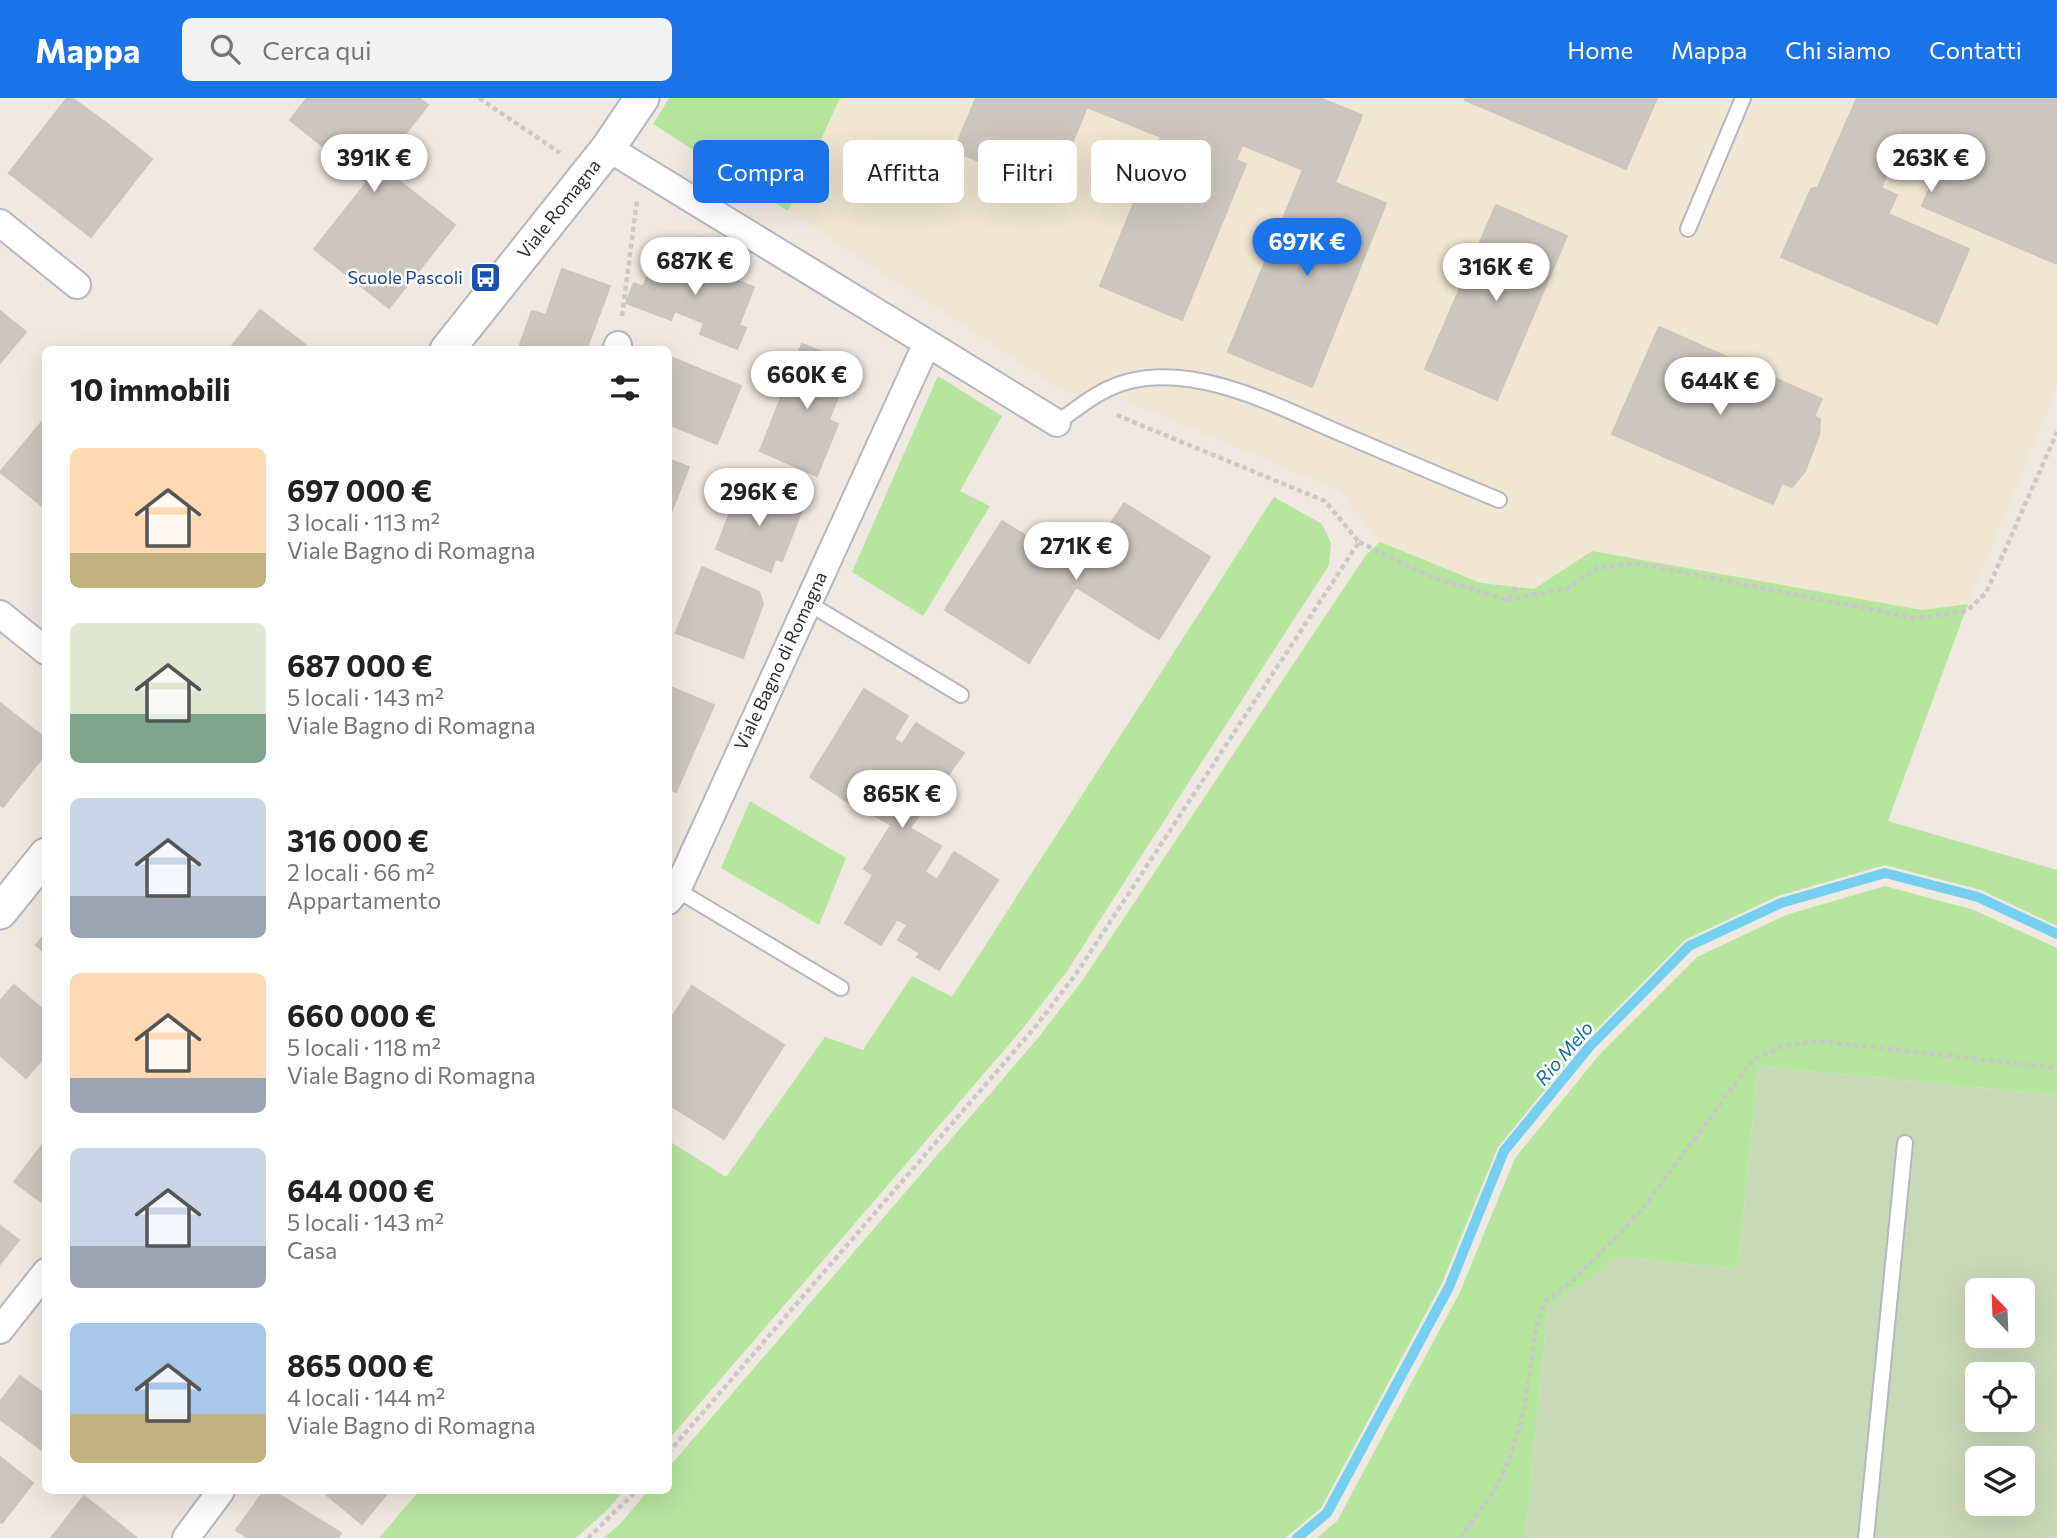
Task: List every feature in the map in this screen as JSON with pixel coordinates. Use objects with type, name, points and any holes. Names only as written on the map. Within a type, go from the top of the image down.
[{"type":"street","name":"Viale Romagna","points":[[450,346],[608,148],[636,100]]},
{"type":"street","points":[[608,148],[1057,423]]},
{"type":"street","points":[[0,223],[77,285]]},
{"type":"street","name":"Viale Bagno di Romagna","points":[[673,895],[927,343]]},
{"type":"street","points":[[0,614],[42,648]]},
{"type":"street","points":[[0,912],[42,860]]},
{"type":"street","points":[[0,1331],[42,1277]]},
{"type":"street","points":[[186,1538],[219,1494]]},
{"type":"lane","points":[[1688,229],[1743,98]]},
{"type":"lane","points":[[1057,423],[1101,391],[1130,381],[1159,377],[1184,379],[1241,391],[1499,500]]},
{"type":"lane","points":[[808,603],[961,695]]},
{"type":"lane","points":[[673,895],[841,988]]},
{"type":"lane","points":[[1866,1538],[1905,1143]]},
{"type":"path","points":[[479,98],[565,156]]},
{"type":"path","points":[[617,346],[641,168]]},
{"type":"path","points":[[1080,407],[1096,415],[1118,414],[1325,501],[1359,542],[1429,576],[1507,600],[1568,588],[1597,568],[1635,563],[1915,618],[1967,611],[1986,593],[2057,432]]},
{"type":"path","points":[[672,1448],[1027,1036],[1076,974],[1359,542]]},
{"type":"path","points":[[1507,600],[1516,587]]},
{"type":"path","points":[[1460,1538],[1496,1488],[1511,1455],[1524,1409],[1537,1324],[1545,1302],[1578,1275],[1640,1212],[1753,1060],[1783,1046],[1818,1041],[2057,1068]]},
{"type":"path","points":[[588,1538],[633,1494]]},
{"type":"shaded area","points":[[840,98],[2057,98],[2057,388],[1968,604],[1922,610],[1593,551],[1534,589],[1481,583],[1380,542],[1340,491],[1124,400],[1088,400],[1059,388],[788,211],[792,203],[829,203],[829,140],[821,140]]},
{"type":"green space","points":[[669,98],[840,98],[821,140],[693,140],[693,150],[653,124]]},
{"type":"green space","points":[[776,203],[792,203],[788,211]]},
{"type":"green space","points":[[938,376],[1002,416],[960,491],[990,506],[923,616],[852,572]]},
{"type":"green space","points":[[1274,497],[1322,524],[1331,543],[1329,565],[1067,971],[1024,1027],[672,1436],[672,1143],[726,1177],[825,1037],[863,1050],[912,976],[952,997]]},
{"type":"green space","points":[[1380,542],[1481,583],[1534,589],[1592,551],[1922,610],[1968,604],[1888,821],[2057,870],[2057,926],[1981,890],[1885,865],[1778,896],[1685,940],[1585,1041],[1498,1147],[1442,1283],[1321,1508],[1285,1538],[604,1538],[645,1494],[672,1494],[672,1464],[1038,1038],[1082,981],[1366,555]]},
{"type":"green space","points":[[750,801],[846,858],[819,925],[721,868]]},
{"type":"green space","points":[[1885,886],[1974,910],[2057,948],[2057,1095],[1758,1066],[1738,1269],[1619,1257],[1548,1307],[1525,1538],[1317,1538],[1337,1521],[1460,1292],[1515,1158],[1600,1054],[1697,957],[1786,915]]},
{"type":"green space","points":[[1758,1066],[2057,1095],[2057,1538],[1525,1538],[1548,1307],[1619,1257],[1738,1269]]},
{"type":"green space","points":[[416,1494],[620,1494],[576,1538],[379,1538]]},
{"type":"building","points":[[67,98],[72,98],[152,159],[91,237],[9,173]]},
{"type":"building","points":[[307,98],[419,98],[428,105],[380,166],[455,225],[389,308],[314,249],[367,182],[290,120]]},
{"type":"building","points":[[976,98],[1319,98],[1362,115],[1335,183],[1242,145],[1236,160],[1246,164],[1182,320],[1100,286],[1134,203],[1211,203],[1211,140],[1160,140],[1161,137],[1087,107],[1073,140],[978,140],[978,161],[964,155],[964,140],[959,140]]},
{"type":"building","points":[[1657,98],[1626,169],[1465,100]]},
{"type":"building","points":[[1857,98],[2057,98],[2057,264],[1922,206],[1938,169],[1897,151],[1881,188],[1897,195],[1888,214],[1969,249],[1937,324],[1781,257],[1811,189],[1818,187]]},
{"type":"building","points":[[1303,170],[1386,203],[1312,387],[1228,352]]},
{"type":"building","points":[[1496,205],[1567,236],[1497,400],[1425,369]]},
{"type":"building","points":[[659,250],[754,287],[739,325],[746,328],[737,349],[700,334],[704,323],[675,311],[671,320],[626,303],[634,283],[643,287]]},
{"type":"building","points":[[562,269],[610,286],[588,346],[519,346],[532,311],[546,315]]},
{"type":"building","points":[[260,310],[307,346],[232,346]]},
{"type":"building","points":[[0,311],[26,332],[0,363]]},
{"type":"building","points":[[1659,327],[1822,399],[1814,416],[1820,419],[1819,435],[1805,471],[1792,487],[1782,483],[1773,504],[1612,434]]},
{"type":"building","points":[[802,344],[851,363],[829,420],[838,424],[817,476],[760,451]]},
{"type":"building","points":[[672,358],[741,386],[717,444],[672,426]]},
{"type":"building","points":[[42,422],[42,506],[0,472]]},
{"type":"building","points":[[672,461],[689,467],[672,510]]},
{"type":"building","points":[[741,484],[803,507],[782,561],[775,559],[771,572],[716,549]]},
{"type":"building","points":[[1124,503],[1210,557],[1159,639],[1076,587],[1029,663],[945,610],[1002,521],[1081,570]]},
{"type":"building","points":[[702,567],[759,592],[763,604],[743,658],[676,633]]},
{"type":"building","points":[[672,688],[714,705],[676,792],[672,790]]},
{"type":"building","points":[[864,689],[908,716],[894,739],[902,744],[916,723],[964,753],[910,828],[941,846],[925,872],[937,880],[954,852],[998,880],[939,970],[917,957],[920,953],[898,940],[907,925],[897,919],[881,945],[845,923],[873,875],[864,869],[891,825],[863,809],[875,791],[870,788],[858,809],[810,777]]},
{"type":"building","points":[[0,703],[42,736],[42,758],[3,807],[0,805]]},
{"type":"building","points":[[42,938],[42,950],[36,945]]},
{"type":"building","points":[[14,985],[42,1009],[42,1060],[26,1078],[0,1055],[0,1001]]},
{"type":"building","points":[[692,986],[784,1045],[724,1139],[672,1106],[672,1017]]},
{"type":"building","points":[[42,1145],[42,1202],[14,1182]]},
{"type":"building","points":[[0,1226],[19,1240],[0,1264]]},
{"type":"building","points":[[20,1376],[42,1392],[42,1450],[0,1419],[0,1402]]},
{"type":"building","points":[[0,1457],[33,1483],[2,1523],[0,1522]]},
{"type":"building","points":[[262,1494],[278,1494],[341,1533],[338,1538],[248,1538],[236,1530]]},
{"type":"building","points":[[326,1494],[387,1494],[362,1524]]},
{"type":"building","points":[[84,1496],[108,1515],[137,1538],[51,1538]]},
{"type":"waterway","name":"Rio Melo","points":[[1297,1538],[1327,1513],[1449,1287],[1504,1151],[1590,1046],[1689,946],[1781,903],[1885,873],[1978,897],[2057,934]]},
{"type":"place","name":"Scuole Pascoli","points":[[486,278]]}]
